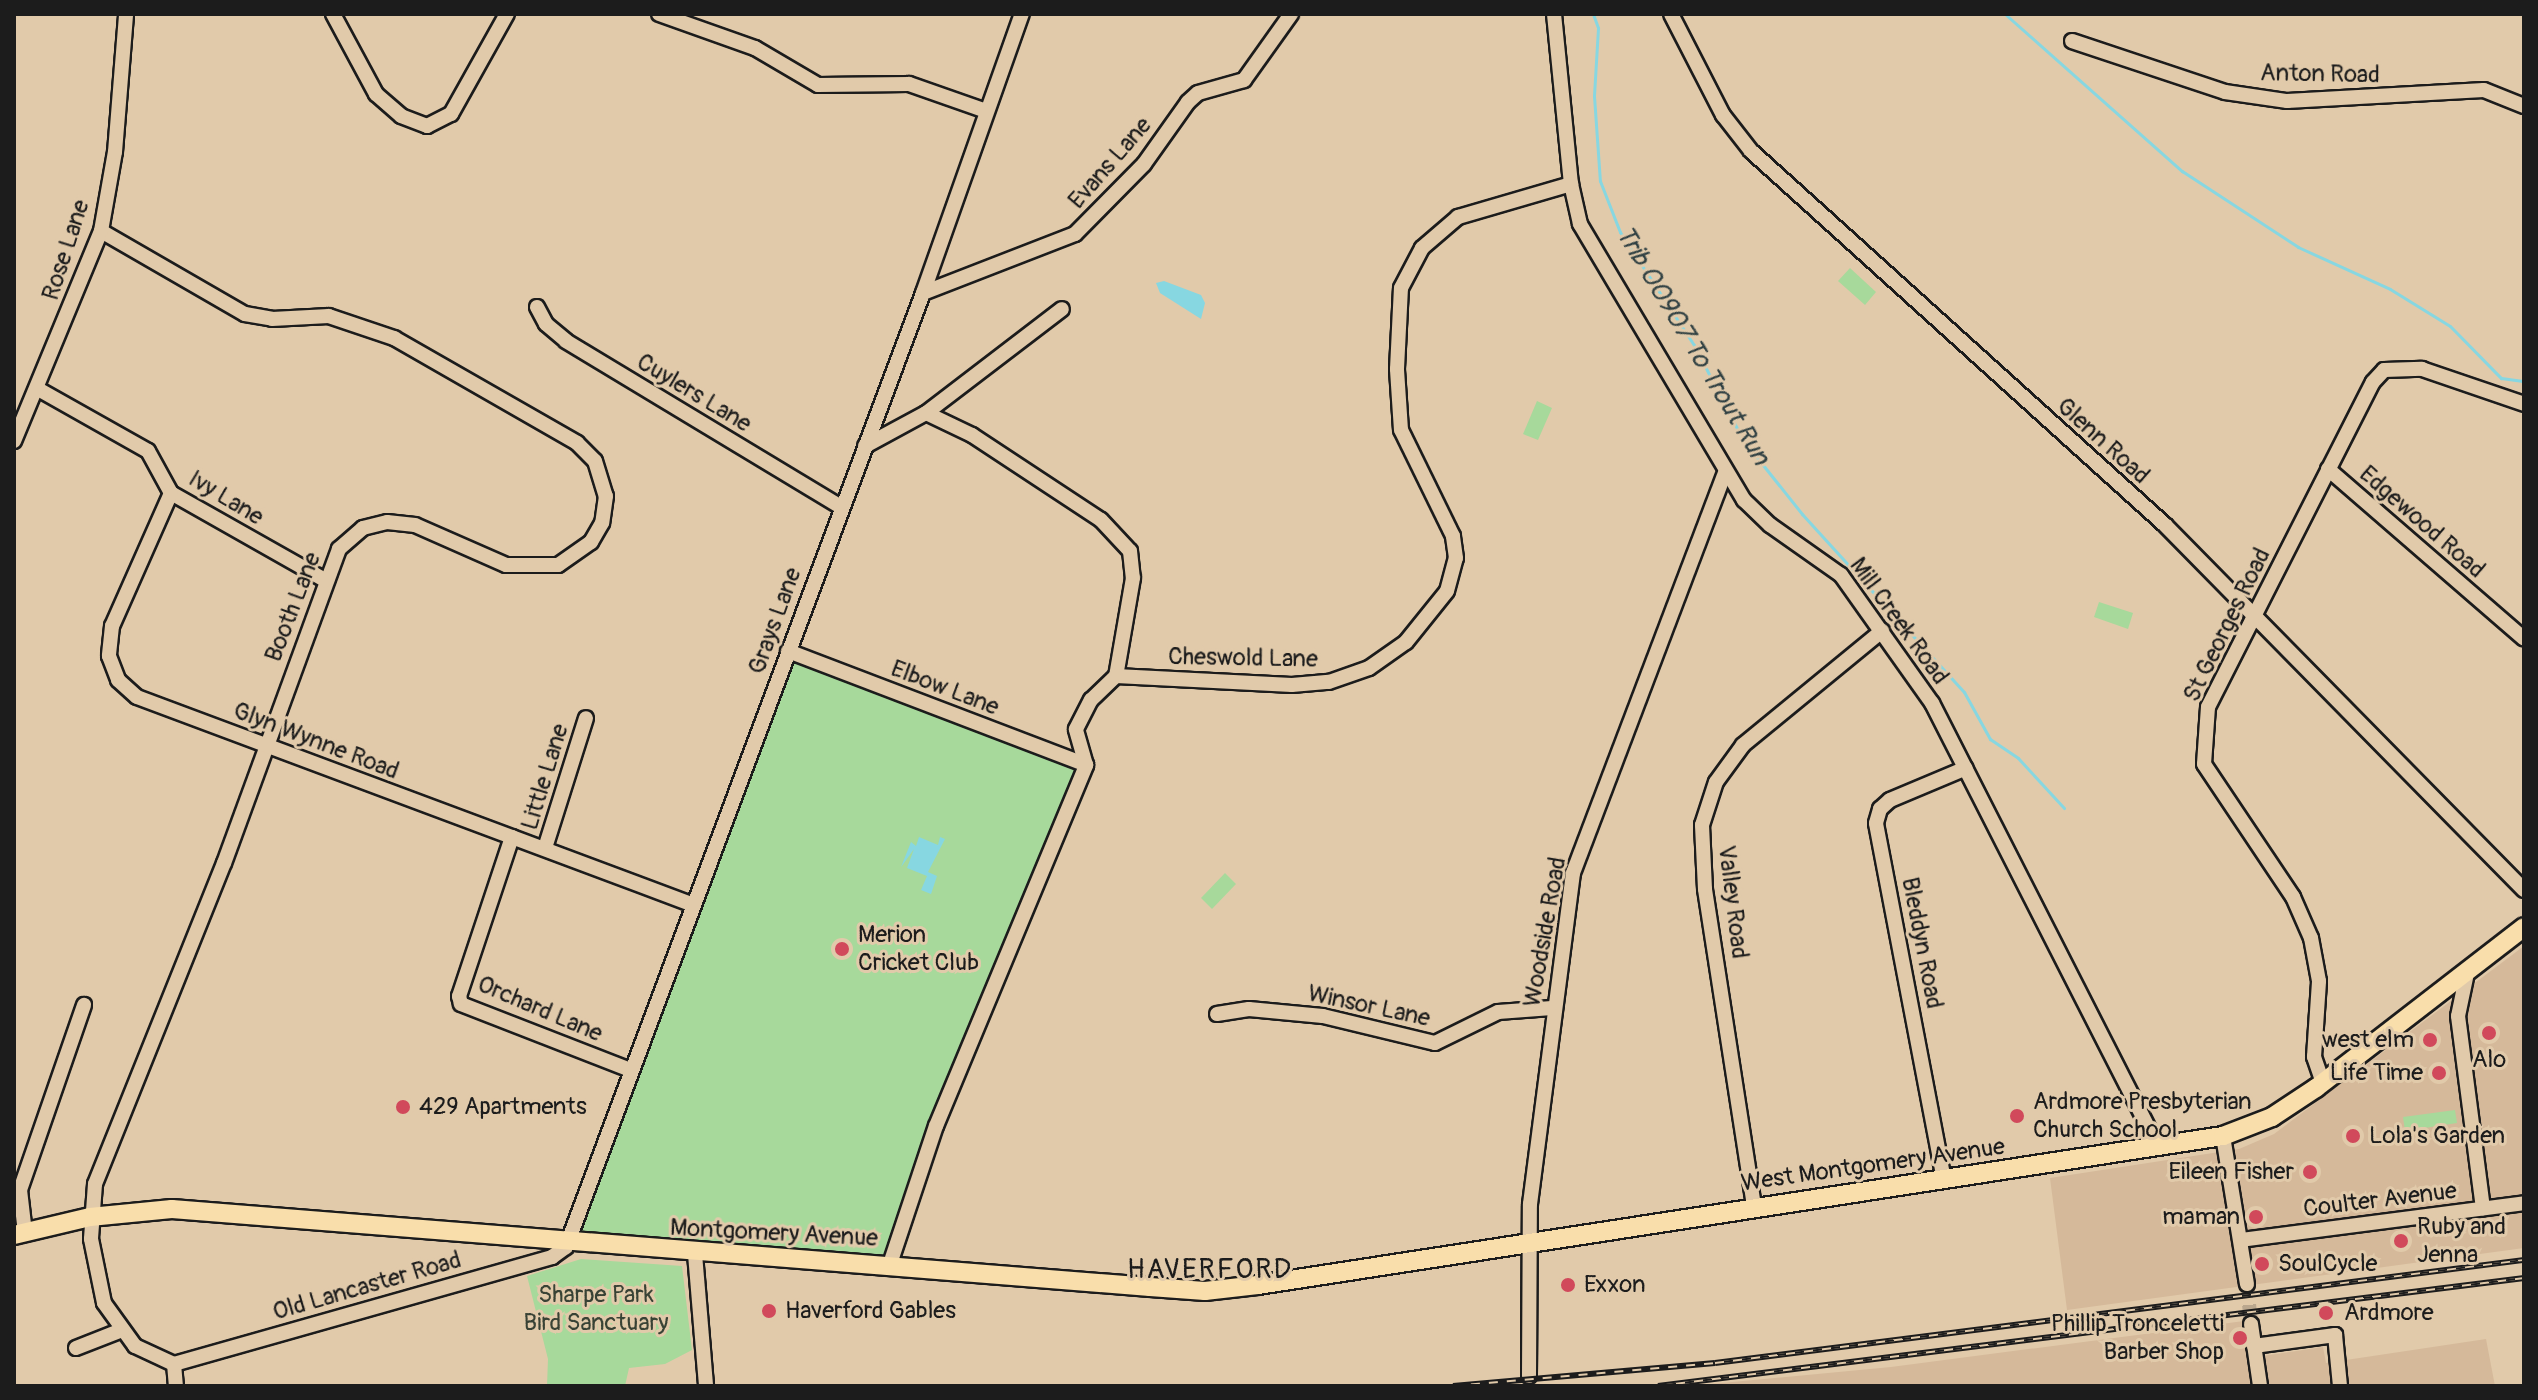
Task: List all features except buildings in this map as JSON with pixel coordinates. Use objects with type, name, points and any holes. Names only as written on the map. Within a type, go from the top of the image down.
[{"type":"main road","name":"West Montgomery Avenue","points":[[1531,1245],[1754,1206],[2223,1136],[2272,1117],[2323,1083],[2524,927]]},
{"type":"main road","name":"Montgomery Avenue","points":[[19,1234],[90,1217],[172,1209],[695,1254],[890,1264],[1205,1291],[1531,1245]]},
{"type":"street","name":"Rose Lane","points":[[14,441],[101,231],[115,152],[126,14]]},
{"type":"street","points":[[333,14],[370,88],[401,116],[427,126],[451,114],[507,14]]},
{"type":"street","points":[[659,14],[755,48],[809,82],[909,84],[986,111]]},
{"type":"street","name":"Grays Lane","points":[[567,1242],[628,1069],[788,651],[839,506],[923,293],[1022,14]]},
{"type":"street","name":"Evans Lane","points":[[923,293],[1075,234],[1144,164],[1188,102],[1198,93],[1244,80],[1291,14]]},
{"type":"street","name":"Mill Creek Road","points":[[1554,14],[1571,184],[1585,234],[1725,473],[1757,514],[1841,575],[1932,703],[2158,1146]]},
{"type":"street","name":"Glenn Road","points":[[1671,14],[1723,115],[1751,151],[2165,525],[2524,890]]},
{"type":"street","name":"Anton Road","points":[[2072,41],[2225,92],[2272,99],[2359,100],[2484,90],[2524,106]]},
{"type":"street","name":"Cheswold Lane","points":[[1116,676],[1311,685],[1369,668],[1406,642],[1447,591],[1456,558],[1453,536],[1401,430],[1397,316],[1408,268],[1440,228],[1458,217],[1571,184]]},
{"type":"street","name":"Booth Lane","points":[[101,231],[245,314],[272,319],[329,316],[394,338],[577,443],[602,476],[602,523],[586,549],[558,565],[506,565],[415,525],[387,522],[351,537],[325,580],[224,863],[95,1184],[90,1217],[100,1295],[135,1346],[174,1364]]},
{"type":"street","name":"Cuylers Lane","points":[[537,307],[546,324],[566,341],[839,506]]},
{"type":"street","points":[[865,446],[926,413],[1062,309]]},
{"type":"street","name":"St Georges Road","points":[[2323,1083],[2314,1057],[2319,981],[2311,938],[2293,897],[2204,764],[2208,707],[2373,382],[2384,370],[2422,369],[2524,404]]},
{"type":"street","name":"Ivy Lane","points":[[38,389],[148,451],[171,493],[325,580]]},
{"type":"street","points":[[890,1264],[936,1126],[1086,765],[1076,729],[1091,700],[1116,676],[1133,578],[1130,551],[1101,520],[972,435],[926,413]]},
{"type":"street","name":"Edgewood Road","points":[[2328,469],[2524,639]]},
{"type":"street","name":"Woodside Road","points":[[1529,1376],[1530,1204],[1552,1008],[1573,873],[1725,473]]},
{"type":"street","name":"Glyn Wynne Road","points":[[171,493],[112,626],[109,656],[118,680],[137,697],[691,904]]},
{"type":"street","name":"Valley Road","points":[[1754,1206],[1705,889],[1702,825],[1716,782],[1743,745],[1882,631]]},
{"type":"street","name":"Elbow Lane","points":[[788,651],[1086,765]]},
{"type":"street","name":"Little Lane","points":[[545,848],[586,718]]},
{"type":"street","name":"Bleddyn Road","points":[[1944,1180],[1876,823],[1880,809],[1890,800],[1966,768]]},
{"type":"street","name":"Orchard Lane","points":[[512,837],[459,996],[461,1004],[628,1069]]},
{"type":"street","points":[[2467,973],[2458,1016],[2483,1208]]},
{"type":"street","points":[[2427,1003],[2448,1004],[2458,1016]]},
{"type":"street","points":[[19,1234],[20,1190],[84,1005]]},
{"type":"street","name":"Winsor Lane","points":[[1217,1014],[1249,1009],[1323,1016],[1435,1043],[1498,1012],[1552,1008]]},
{"type":"street","points":[[2223,1136],[2247,1284]]},
{"type":"street","name":"Coulter Avenue","points":[[2241,1240],[2524,1203]]},
{"type":"street","name":"Old Lancaster Road","points":[[174,1364],[552,1257],[567,1242]]},
{"type":"street","points":[[695,1254],[706,1386]]},
{"type":"street","points":[[2251,1324],[2260,1386]]},
{"type":"street","points":[[76,1348],[122,1330]]},
{"type":"street","points":[[2254,1346],[2335,1335],[2340,1386]]},
{"type":"street","points":[[174,1364],[176,1386]]},
{"type":"shaded area","points":[[2524,946],[2524,1248],[2067,1310],[2050,1178],[2239,1149],[2274,1134]]},
{"type":"shaded area","points":[[2244,1321],[2254,1386],[1690,1386],[1891,1367]]},
{"type":"shaded area","points":[[2486,1339],[2495,1386],[2266,1386],[2262,1356],[2323,1347],[2326,1363]]},
{"type":"green space","points":[[1850,268],[1876,292],[1865,305],[1838,281]]},
{"type":"green space","points":[[1537,401],[1552,408],[1538,440],[1523,434]]},
{"type":"green space","points":[[2099,602],[2133,613],[2128,629],[2094,617]]},
{"type":"green space","name":"Merion Cricket Club","points":[[788,651],[1086,765],[936,1126],[890,1264],[567,1242]]},
{"type":"green space","points":[[1225,873],[1236,884],[1212,909],[1201,898]]},
{"type":"green space","points":[[2455,1110],[2457,1123],[2405,1131],[2403,1117]]},
{"type":"green space","name":"Sharpe Park Bird Sanctuary","points":[[581,1259],[682,1266],[692,1350],[665,1364],[629,1368],[625,1386],[547,1386],[548,1359],[527,1276]]},
{"type":"water","points":[[1164,281],[1201,295],[1205,303],[1201,319],[1160,293],[1156,283]]},
{"type":"water","points":[[919,837],[938,845],[940,837],[945,839],[928,872],[937,876],[931,894],[921,890],[927,876],[907,868],[914,849],[901,867],[911,842],[916,846]]},
{"type":"waterway","name":"Trib 00907 To Trout Run","points":[[1593,14],[1598,28],[1594,96],[1600,181],[1620,232],[1694,345],[1743,440],[1802,514],[1964,692],[1990,739],[2018,758],[2064,808]]},
{"type":"waterway","points":[[2005,14],[2182,171],[2298,247],[2390,289],[2450,326],[2501,378],[2523,381]]},
{"type":"tunnel","points":[[2247,1284],[2251,1324]]},
{"type":"railway","points":[[1453,1386],[1715,1363],[2524,1260]]},
{"type":"railway","points":[[1658,1386],[2524,1278]]},
{"type":"place","name":"Merion Cricket Club","points":[[842,949]]},
{"type":"place","name":"Alo","points":[[2489,1033]]},
{"type":"place","name":"west elm","points":[[2430,1040]]},
{"type":"place","name":"Life Time","points":[[2439,1073]]},
{"type":"place","name":"429 Apartments","points":[[403,1107]]},
{"type":"place","name":"Ardmore Presbyterian Church School","points":[[2017,1116]]},
{"type":"place","name":"Lola's Garden","points":[[2353,1136]]},
{"type":"place","name":"Eileen Fisher","points":[[2310,1172]]},
{"type":"place","name":"maman","points":[[2256,1217]]},
{"type":"place","name":"Ruby and Jenna","points":[[2401,1241]]},
{"type":"place","name":"SoulCycle","points":[[2262,1264]]},
{"type":"place","name":"Exxon","points":[[1568,1285]]},
{"type":"place","name":"Haverford Gables","points":[[769,1311]]},
{"type":"place","name":"Ardmore","points":[[2326,1313]]},
{"type":"place","name":"Phillip Tronceletti Barber Shop","points":[[2240,1338]]},
{"type":"district","name":"HAVERFORD","points":[[1210,1270]]}]
